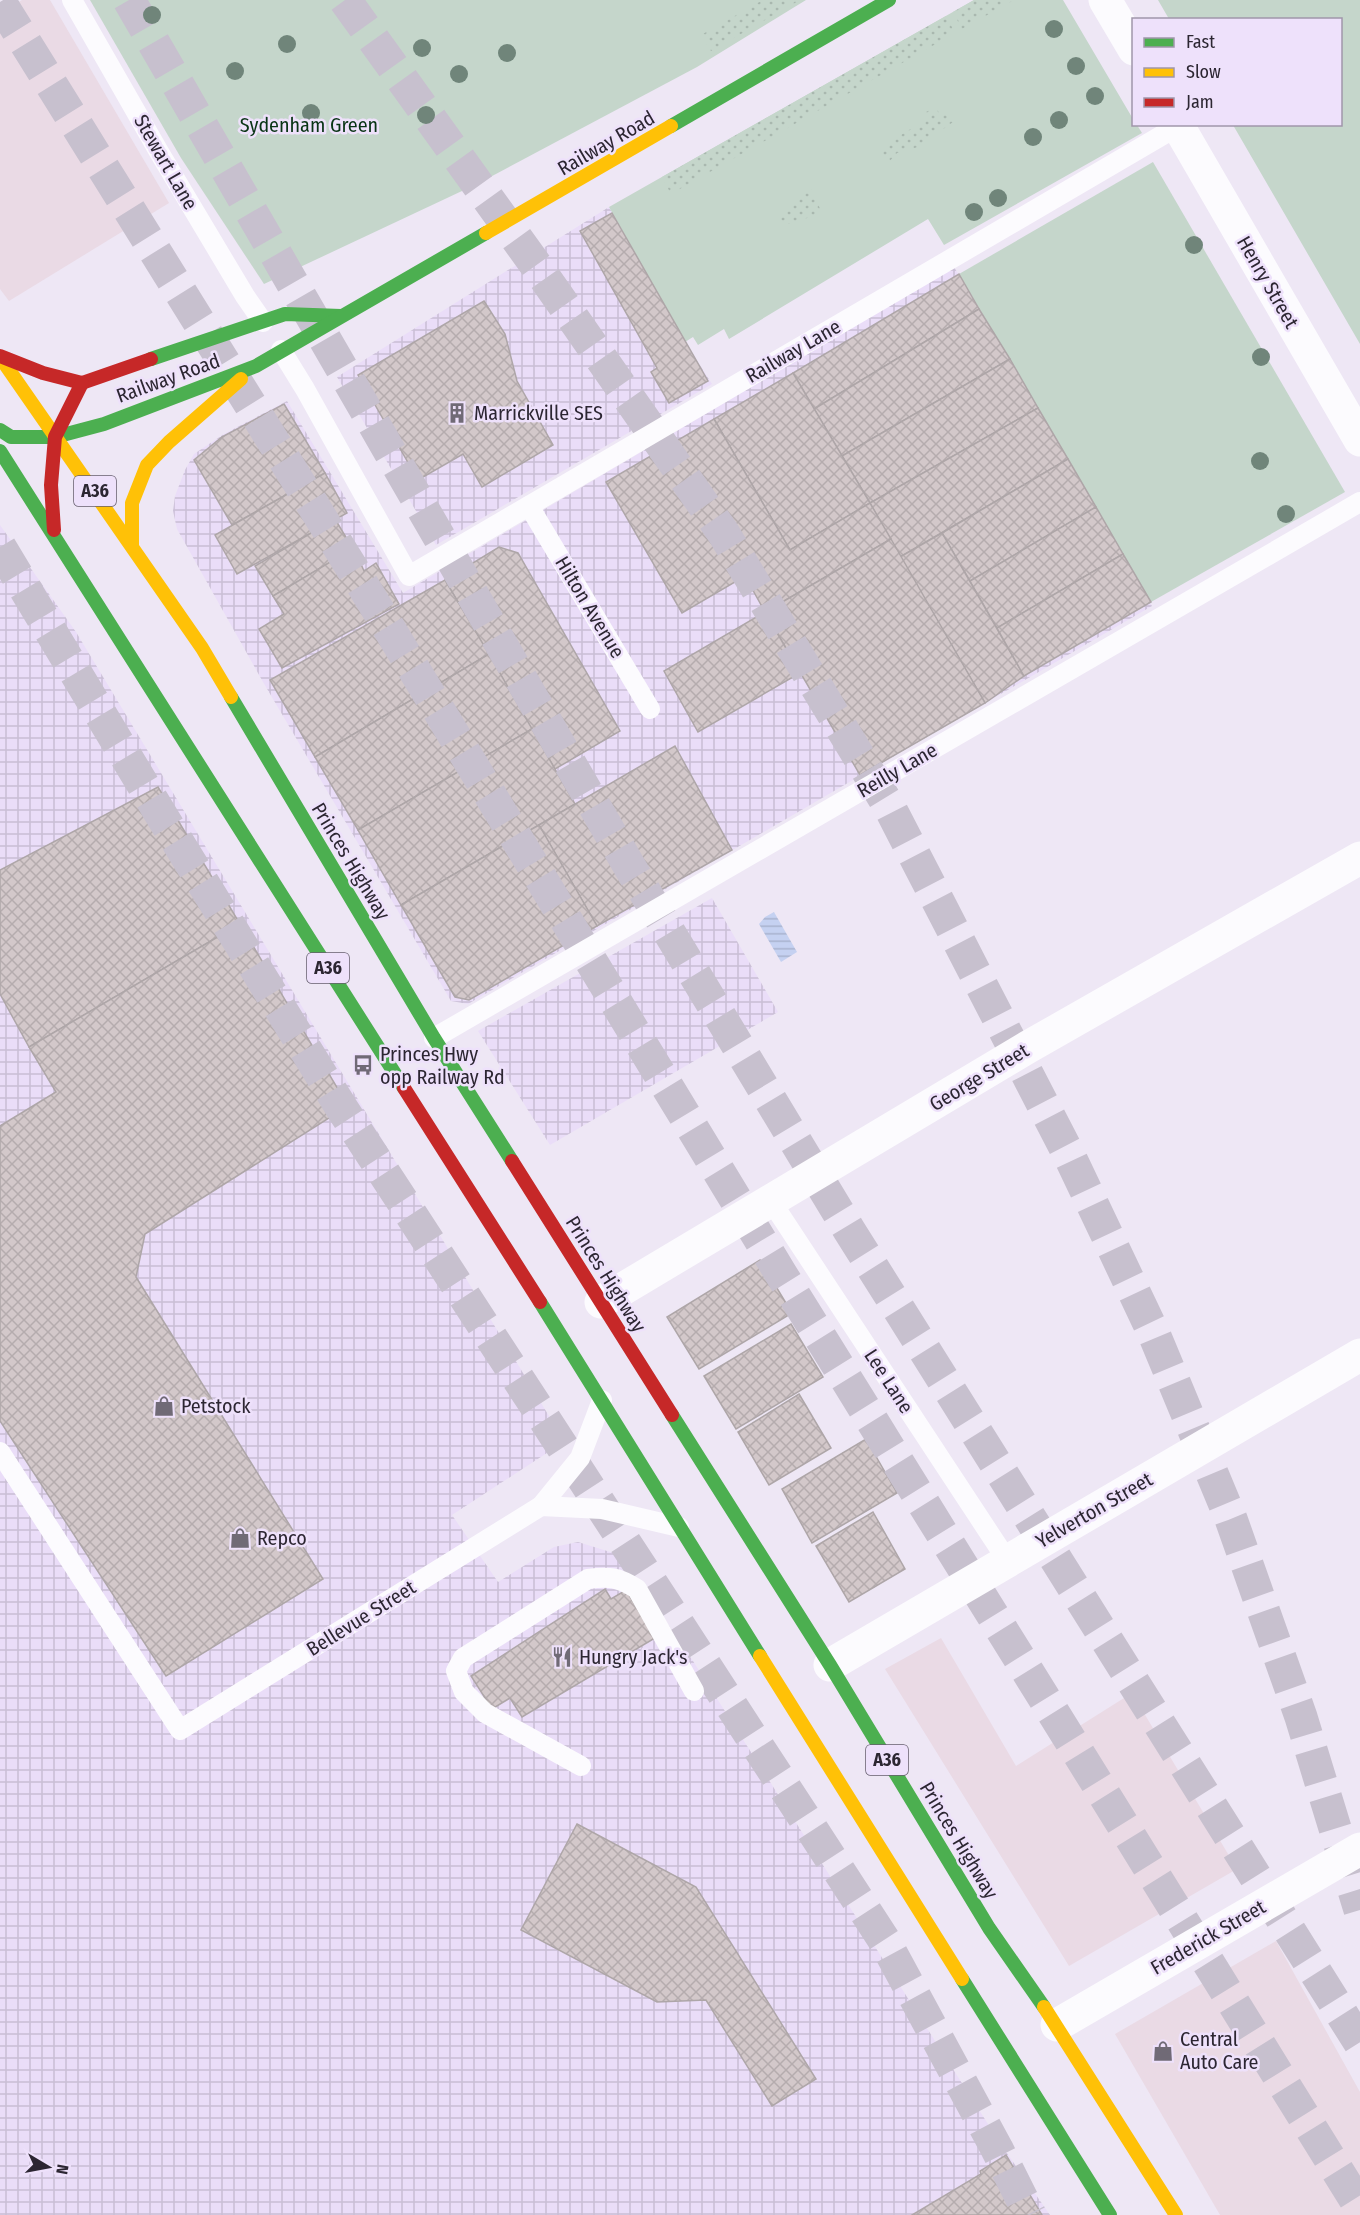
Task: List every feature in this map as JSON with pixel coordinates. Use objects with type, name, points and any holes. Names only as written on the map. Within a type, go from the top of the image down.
[{"type":"main road","name":"Railway Road","points":[[0,430],[11,437],[56,437],[104,424],[256,366],[889,0]]},
{"type":"main road","name":"Railway Road","points":[[82,383],[285,314],[341,316]]},
{"type":"main road","points":[[0,357],[43,373],[82,383],[56,437],[51,485],[55,535]]},
{"type":"main road","name":"Princes Highway","points":[[0,357],[202,648],[434,1038],[830,1665],[989,1928],[1057,2025],[1176,2215]]},
{"type":"main road","points":[[132,546],[132,503],[147,465],[169,442],[256,366]]},
{"type":"main road","name":"A36","points":[[0,451],[602,1400],[679,1527],[1110,2215]]},
{"type":"street","points":[[1105,0],[1132,47]]},
{"type":"street","name":"Henry Street","points":[[1178,126],[1360,440]]},
{"type":"street","name":"George Street","points":[[601,1302],[1029,1047],[1360,858]]},
{"type":"street","name":"Yelverton Street","points":[[830,1665],[1360,1355]]},
{"type":"street","name":"Frederick Street","points":[[1057,2025],[1360,1849]]},
{"type":"lane","name":"Stewart Lane","points":[[72,0],[159,152],[262,322]]},
{"type":"lane","name":"Railway Lane","points":[[281,350],[409,576],[1175,126]]},
{"type":"lane","name":"Reilly Lane","points":[[434,1038],[1360,502]]},
{"type":"lane","name":"Hilton Avenue","points":[[529,506],[650,709]]},
{"type":"lane","name":"Lee Lane","points":[[771,1201],[1007,1560]]},
{"type":"lane","name":"Bellevue Street","points":[[0,1452],[180,1730],[542,1506],[580,1458],[602,1400]]},
{"type":"lane","points":[[542,1506],[602,1509],[679,1527]]},
{"type":"lane","points":[[581,1766],[485,1713],[464,1692],[456,1671],[464,1658],[588,1578],[621,1579],[637,1589],[694,1691]]},
{"type":"shaded area","points":[[22,0],[50,0],[169,203],[9,301],[0,289],[0,13]]},
{"type":"shaded area","points":[[609,207],[685,342],[712,384],[436,545],[337,377]]},
{"type":"shaded area","points":[[954,267],[1010,359],[1152,606],[468,1004],[451,1001],[263,682],[177,529],[173,511],[175,496],[194,454],[224,434],[287,401],[403,593]]},
{"type":"shaded area","points":[[0,525],[76,632],[555,1426],[550,1451],[452,1515],[498,1582],[554,1547],[578,1542],[620,1555],[693,1661],[1002,2146],[1050,2215],[0,2215]]},
{"type":"shaded area","points":[[712,898],[778,1012],[550,1145],[478,1031]]},
{"type":"shaded area","points":[[941,1638],[1016,1766],[1132,1693],[1237,1869],[1069,1966],[885,1669]]},
{"type":"shaded area","points":[[1276,1941],[1360,2092],[1360,2215],[1220,2215],[1115,2034]]},
{"type":"green space","name":"Sydenham Green","points":[[90,0],[806,0],[697,67],[479,183],[264,284],[181,158]]},
{"type":"green space","points":[[763,0],[800,0],[711,51],[701,35]]},
{"type":"green space","points":[[974,0],[1063,0],[1132,117],[1132,126],[1138,126],[1142,133],[944,245],[928,219],[729,339],[724,329],[698,345],[693,337],[685,342],[609,207]]},
{"type":"green space","points":[[974,0],[1014,0],[962,29],[953,12]]},
{"type":"green space","points":[[1158,0],[1360,0],[1360,344],[1234,126],[1342,126],[1342,18],[1168,18]]},
{"type":"green space","points":[[946,16],[955,33],[671,194],[662,177]]},
{"type":"green space","points":[[936,107],[939,113],[946,112],[953,122],[918,147],[897,153],[887,164],[881,153],[896,138],[927,119],[924,113]]},
{"type":"green space","points":[[1153,162],[1345,492],[1151,602],[959,274]]},
{"type":"green space","points":[[810,187],[822,213],[789,224],[781,223],[778,218],[779,214]]},
{"type":"water","points":[[774,912],[797,952],[781,962],[759,924]]},
{"type":"building","points":[[612,213],[708,381],[669,403],[651,372],[657,368],[580,231]]},
{"type":"building","points":[[959,274],[979,309],[814,409],[793,373]]},
{"type":"building","name":"Marrickville SES","points":[[484,301],[505,334],[517,381],[553,445],[482,487],[463,454],[418,480],[358,375]]},
{"type":"building","points":[[979,309],[1010,359],[842,456],[814,409]]},
{"type":"building","points":[[1010,359],[1038,408],[870,503],[842,456]]},
{"type":"building","points":[[793,373],[870,503],[790,550],[714,419]]},
{"type":"building","points":[[284,404],[325,473],[232,525],[194,460],[222,437]]},
{"type":"building","points":[[1038,408],[1068,459],[900,557],[870,503]]},
{"type":"building","points":[[714,419],[790,550],[870,503],[891,539],[765,612],[745,576],[682,613],[606,482]]},
{"type":"building","points":[[1068,459],[1096,507],[970,581],[942,533]]},
{"type":"building","points":[[325,473],[347,513],[237,574],[215,535]]},
{"type":"building","points":[[1096,507],[1123,554],[997,628],[970,581]]},
{"type":"building","points":[[335,519],[353,549],[273,596],[255,566]]},
{"type":"building","points":[[942,533],[1024,676],[985,703],[900,557]]},
{"type":"building","points":[[891,539],[985,703],[860,775],[765,612]]},
{"type":"building","points":[[499,547],[518,553],[620,731],[555,769],[445,580]]},
{"type":"building","points":[[347,552],[357,555],[364,571],[376,563],[399,604],[282,668],[259,629],[284,614],[273,596]]},
{"type":"building","points":[[1123,554],[1151,602],[1024,676],[997,628]]},
{"type":"building","points":[[445,580],[489,654],[315,757],[270,680]]},
{"type":"building","points":[[765,612],[800,673],[698,732],[664,671]]},
{"type":"building","points":[[489,654],[532,729],[358,830],[315,757]]},
{"type":"building","points":[[532,729],[575,804],[401,905],[358,830]]},
{"type":"building","points":[[675,746],[732,850],[597,926],[539,825]]},
{"type":"building","points":[[158,787],[240,924],[29,1047],[0,994],[0,870]]},
{"type":"building","points":[[539,825],[597,926],[469,1000],[455,997],[401,905]]},
{"type":"building","points":[[240,924],[348,1106],[145,1234],[136,1277],[323,1579],[166,1676],[0,1421],[0,1126],[56,1092],[29,1047]]},
{"type":"building","points":[[760,1260],[792,1313],[699,1369],[667,1317]]},
{"type":"building","points":[[791,1324],[823,1377],[736,1429],[704,1376]]},
{"type":"building","points":[[799,1394],[831,1448],[769,1485],[738,1432]]},
{"type":"building","points":[[866,1439],[897,1493],[812,1543],[782,1489]]},
{"type":"building","points":[[873,1512],[905,1569],[849,1602],[816,1546]]},
{"type":"building","name":"Hungry Jack's","points":[[605,1589],[611,1599],[626,1590],[655,1638],[522,1717],[510,1698],[492,1709],[471,1676]]},
{"type":"building","points":[[577,1824],[696,1887],[816,2079],[772,2106],[706,2000],[657,2002],[521,1930]]},
{"type":"building","points":[[1006,2155],[1042,2215],[912,2215],[981,2174],[980,2171]]},
{"type":"tunnel","points":[[129,0],[628,864],[849,1230],[1360,2043]]},
{"type":"tunnel","points":[[345,0],[540,271],[724,534],[890,808],[1070,1157],[1154,1334],[1231,1519],[1301,1717],[1360,1910]]},
{"type":"tunnel","points":[[0,2],[370,597],[781,1274],[1360,2207]]},
{"type":"tunnel","points":[[0,547],[341,1107],[884,1940],[997,2149],[1030,2215]]},
{"type":"traffic: fast","points":[[671,126],[889,0]]},
{"type":"traffic: fast","points":[[0,430],[11,437],[55,437],[104,424],[256,366],[486,233]]},
{"type":"traffic: fast","points":[[151,359],[285,314],[341,316]]},
{"type":"traffic: fast","points":[[0,451],[404,1088]]},
{"type":"traffic: fast","points":[[231,697],[434,1038],[512,1161]]},
{"type":"traffic: fast","points":[[540,1302],[760,1656]]},
{"type":"traffic: fast","points":[[672,1415],[830,1665],[989,1928],[1044,2007]]},
{"type":"traffic: fast","points":[[962,1979],[1110,2215]]},
{"type":"traffic: slow","points":[[486,233],[671,126]]},
{"type":"traffic: slow","points":[[0,357],[202,648],[231,697]]},
{"type":"traffic: slow","points":[[132,546],[132,503],[147,465],[169,442],[241,379]]},
{"type":"traffic: slow","points":[[760,1656],[962,1979]]},
{"type":"traffic: slow","points":[[1044,2007],[1176,2215]]},
{"type":"traffic: jam","points":[[0,356],[43,373],[82,383],[151,359]]},
{"type":"traffic: jam","points":[[54,530],[51,485],[55,437],[82,383]]},
{"type":"traffic: jam","points":[[404,1088],[540,1302]]},
{"type":"traffic: jam","points":[[512,1161],[672,1415]]},
{"type":"place","name":"Marrickville SES","points":[[457,413]]},
{"type":"place","name":"Princes Hwy opp Railway Rd","points":[[363,1065]]},
{"type":"place","name":"Petstock","points":[[164,1406]]},
{"type":"place","name":"Repco","points":[[240,1538]]},
{"type":"place","name":"Hungry Jack's","points":[[562,1657]]},
{"type":"place","name":"Central Auto Care","points":[[1163,2051]]}]
